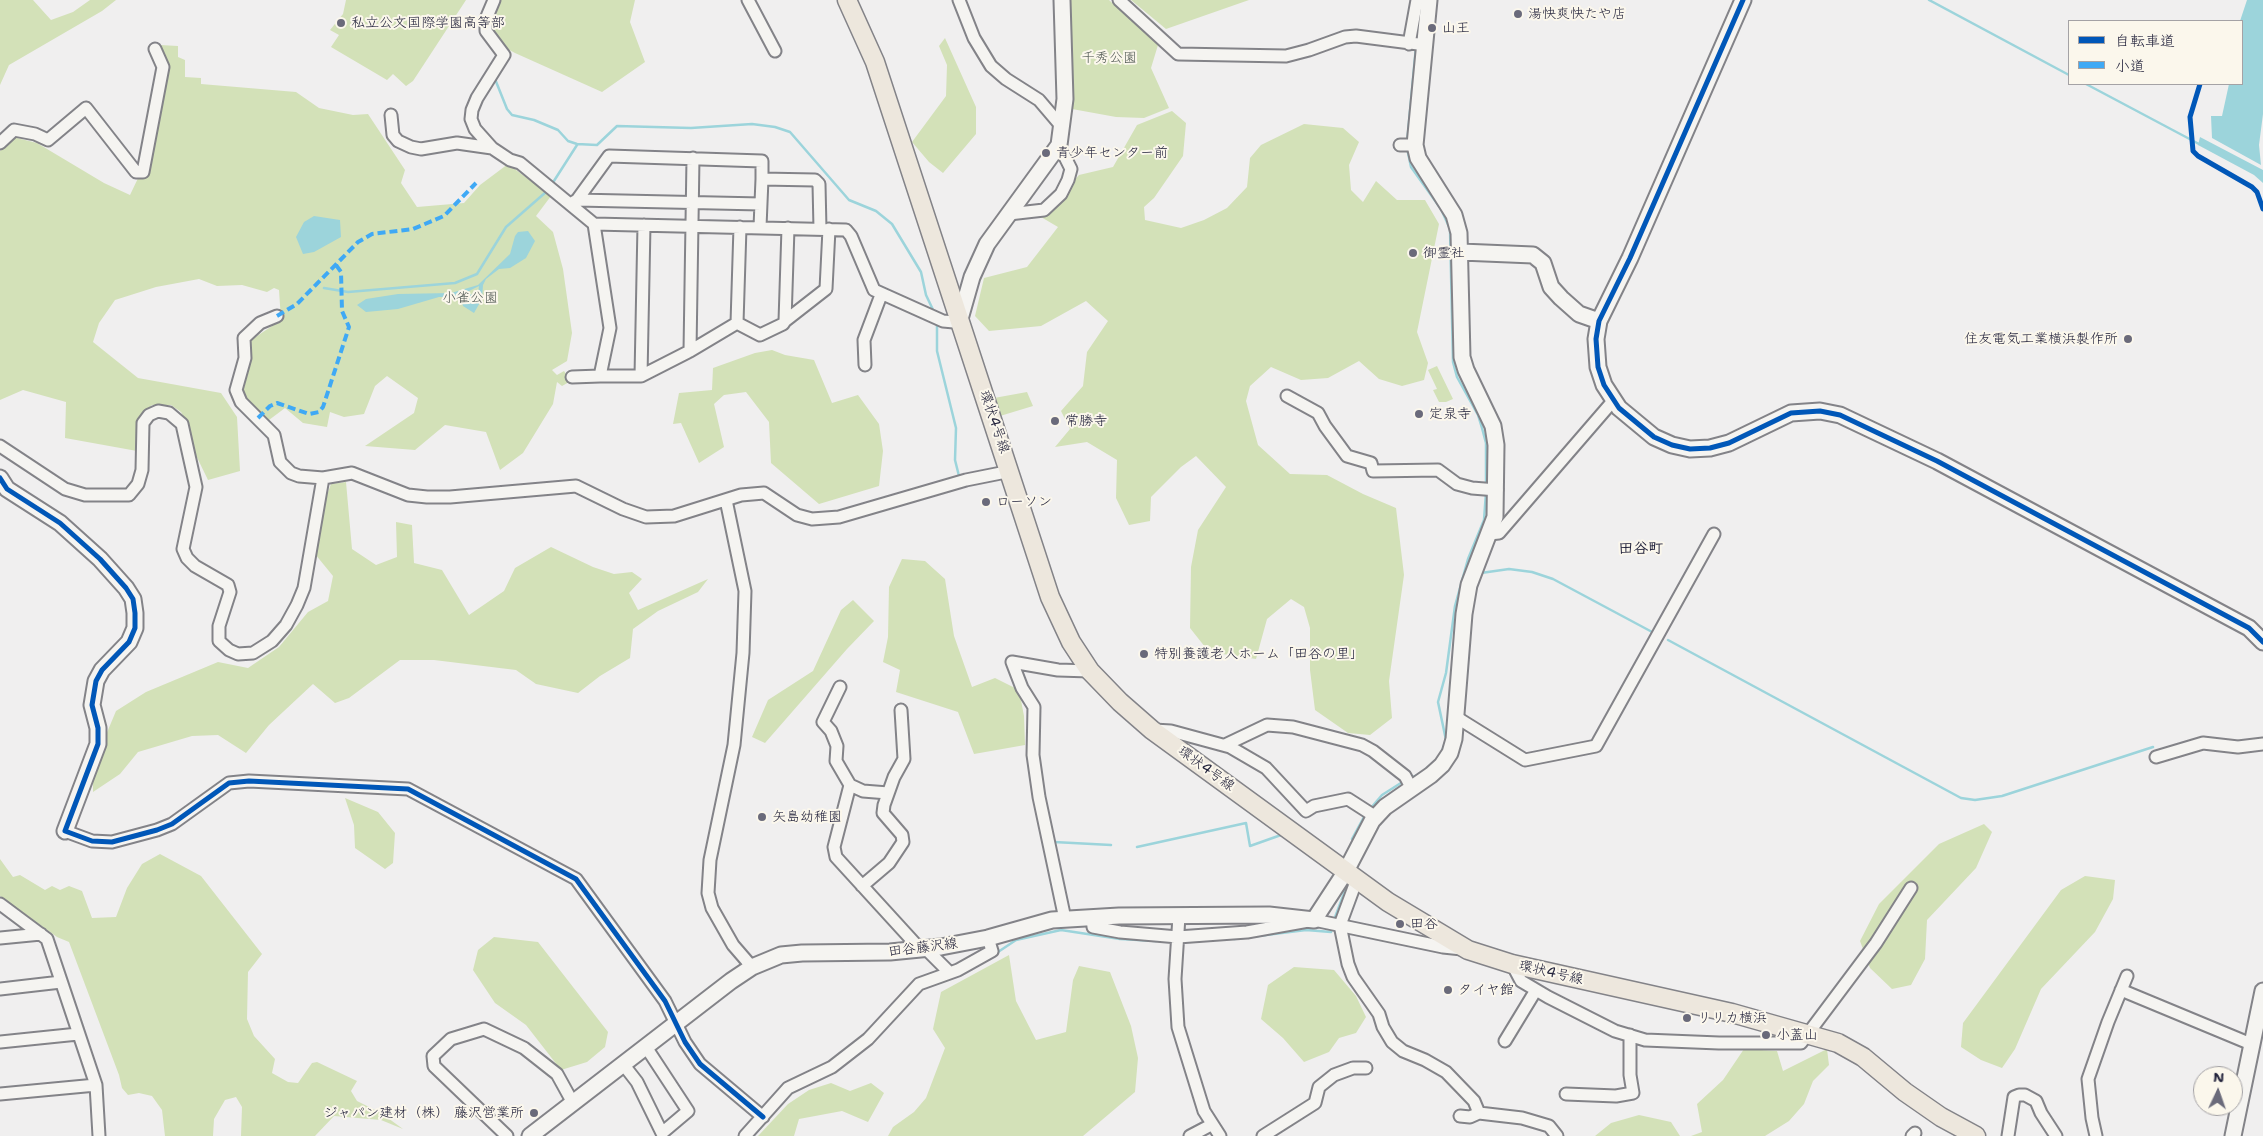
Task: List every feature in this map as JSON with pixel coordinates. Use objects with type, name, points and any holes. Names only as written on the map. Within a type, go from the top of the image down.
[{"type":"main road","name":"環状4号線","points":[[847,0],[876,62],[1011,471],[1050,597],[1071,642],[1090,671],[1120,702],[1152,730],[1388,902],[1468,950],[1512,964],[1732,1013],[1838,1043],[1863,1057],[1919,1102],[1976,1136]]},
{"type":"street","points":[[494,0],[486,19],[486,31],[504,55],[477,98],[472,110],[471,120],[475,129],[492,148],[510,160],[520,163],[573,202],[594,224],[610,328],[600,376]]},
{"type":"street","points":[[748,0],[775,51]]},
{"type":"street","points":[[959,0],[974,38],[991,66],[1006,80],[1039,100],[1062,127]]},
{"type":"street","points":[[594,224],[846,230],[851,236],[872,288],[882,295],[935,317],[954,322],[960,318],[972,277],[987,244],[1059,145],[1064,99],[1062,0]]},
{"type":"street","points":[[1119,0],[1178,54],[1286,56],[1345,37],[1356,36],[1426,46]]},
{"type":"street","points":[[1409,44],[1417,0]]},
{"type":"street","points":[[1430,0],[1426,46],[1408,145],[1454,215],[1461,252],[1462,357],[1466,370],[1493,426],[1496,441],[1490,490],[1495,517],[1469,585],[1464,614],[1454,739],[1450,753],[1442,765],[1409,782],[1384,807],[1370,813],[1336,924],[1353,977],[1379,1014],[1383,1027],[1392,1042],[1403,1051],[1425,1060],[1446,1072],[1474,1101],[1479,1113]]},
{"type":"street","points":[[1743,0],[1630,258],[1599,321],[1596,339],[1596,358],[1604,385],[1613,401],[1654,437],[1672,445],[1690,449],[1710,448],[1738,440],[1774,419],[1791,413],[1820,411],[1840,415],[1937,461],[2249,628],[2263,642]]},
{"type":"street","points":[[0,143],[14,130],[35,134],[48,140],[86,108],[136,172],[143,172],[163,67],[155,49]]},
{"type":"street","points":[[391,115],[393,135],[398,141],[411,147],[421,149],[457,143],[492,148]]},
{"type":"street","points":[[1009,214],[1044,210],[1061,194],[1068,180],[1070,169],[1059,145]]},
{"type":"street","points":[[573,202],[609,156],[762,161],[760,228]]},
{"type":"street","points":[[690,351],[693,158]]},
{"type":"street","points":[[737,323],[760,335],[785,321],[826,289],[824,229],[819,184],[815,180],[762,179]]},
{"type":"street","points":[[573,202],[761,204]]},
{"type":"street","points":[[641,376],[644,225]]},
{"type":"street","points":[[737,323],[740,227]]},
{"type":"street","points":[[785,321],[788,228]]},
{"type":"street","points":[[1461,252],[1533,255],[1543,263],[1551,287],[1561,298],[1579,314],[1599,321]]},
{"type":"street","points":[[865,365],[864,340],[882,295]]},
{"type":"street","points":[[277,316],[260,323],[244,338],[245,358],[236,390],[237,398],[274,435],[276,452],[285,469],[299,476],[323,478],[352,473],[408,495],[427,497],[450,497],[576,486],[623,509],[646,517],[674,516],[741,495],[764,493],[797,515],[812,519],[839,517],[966,480],[1011,471]]},
{"type":"street","points":[[572,377],[641,376],[690,351],[737,323]]},
{"type":"street","points":[[1287,396],[1318,413],[1347,456],[1371,463],[1373,471],[1438,470],[1457,484],[1490,490]]},
{"type":"street","points":[[1489,534],[1499,533],[1613,401]]},
{"type":"street","points":[[0,446],[65,489],[85,496],[108,497],[129,494],[138,484],[142,470],[143,423],[149,415],[158,411],[169,413],[182,424],[196,487],[183,549],[187,558],[195,566],[228,585],[230,592],[219,626],[219,641],[229,650],[238,654],[253,652],[272,641],[286,625],[297,605],[304,588],[323,478]]},
{"type":"street","points":[[0,478],[7,489],[60,523],[100,559],[126,588],[133,599],[135,613],[134,628],[129,642],[102,670],[96,681],[92,704],[98,728],[98,744],[65,831],[92,841],[112,842],[150,832],[172,824],[229,783],[249,781],[408,789],[576,880],[665,1002],[685,1042],[700,1064],[763,1117]]},
{"type":"street","points":[[726,500],[745,591],[743,653],[734,745],[710,860],[708,893],[712,908],[734,946],[752,967]]},
{"type":"street","points":[[1456,717],[1526,760],[1596,746],[1714,534]]},
{"type":"street","points":[[1066,919],[1039,797],[1033,755],[1034,707],[1022,688],[1012,662],[1058,670],[1090,671]]},
{"type":"street","points":[[840,687],[824,722],[831,731],[837,746],[836,761],[850,785],[863,791],[888,793]]},
{"type":"street","points":[[862,886],[889,862],[903,842],[902,835],[883,813],[888,793],[904,759],[901,710]]},
{"type":"street","points":[[1225,745],[1267,725],[1293,727],[1362,745],[1373,751],[1409,782]]},
{"type":"street","points":[[1152,730],[1171,731],[1225,745],[1266,768],[1306,811],[1314,806],[1348,799],[1370,813]]},
{"type":"street","points":[[2156,757],[2203,743],[2238,747],[2263,744]]},
{"type":"street","points":[[850,785],[834,847],[836,857],[923,949],[949,972]]},
{"type":"street","points":[[1314,920],[1351,875]]},
{"type":"street","points":[[1512,964],[1521,981],[1536,990],[1615,1031],[1645,1040],[1718,1043],[1801,1043],[1876,943],[1912,888]]},
{"type":"street","points":[[0,904],[48,939],[96,1084],[99,1136]]},
{"type":"street","name":"田谷藤沢線","points":[[530,1136],[677,1023],[710,995],[769,958],[792,953],[853,954],[923,949],[988,938],[1035,923],[1066,919],[1269,915],[1314,920]]},
{"type":"street","points":[[1179,916],[1175,1003],[1178,1027],[1204,1111],[1211,1125],[1220,1136]]},
{"type":"street","points":[[1092,918],[1093,927],[1178,940],[1247,932],[1314,920],[1443,947],[1468,950]]},
{"type":"street","points":[[0,938],[41,934]]},
{"type":"street","points":[[745,1136],[788,1088],[832,1067],[868,1039],[919,984],[958,970],[992,951],[988,938]]},
{"type":"street","points":[[2096,1136],[2088,1079],[2128,976]]},
{"type":"street","points":[[0,989],[61,982]]},
{"type":"street","points":[[1505,1041],[1536,990]]},
{"type":"street","points":[[2121,990],[2251,1044]]},
{"type":"street","points":[[2233,1136],[2263,991]]},
{"type":"street","points":[[507,1136],[434,1066],[433,1056],[451,1039],[484,1028],[524,1048],[557,1074],[573,1103]]},
{"type":"street","points":[[0,1042],[78,1034]]},
{"type":"street","points":[[1566,1094],[1616,1096],[1633,1093],[1630,1075],[1630,1035]]},
{"type":"street","points":[[623,1064],[637,1082],[662,1133],[688,1111],[646,1047]]},
{"type":"street","points":[[1263,1136],[1315,1103],[1319,1087],[1334,1075],[1353,1068],[1366,1068]]},
{"type":"street","points":[[0,1094],[96,1084]]},
{"type":"street","points":[[2008,1136],[2014,1097],[2019,1095],[2025,1095],[2036,1101],[2041,1113],[2056,1136]]},
{"type":"street","points":[[1460,1116],[1470,1116],[1479,1113],[1522,1118],[1546,1124],[1557,1136]]},
{"type":"street","points":[[1190,1136],[1211,1125]]},
{"type":"green space","points":[[0,0],[33,0],[51,20],[73,12],[90,0],[116,0],[102,11],[9,65],[0,85]]},
{"type":"green space","points":[[346,0],[466,0],[413,81],[406,86],[393,74],[387,80],[331,47],[339,35],[330,30],[343,14]]},
{"type":"green space","points":[[500,0],[635,0],[630,22],[645,62],[602,92],[515,53],[493,41],[495,18]]},
{"type":"green space","name":"千秀公園","points":[[1066,0],[1109,0],[1158,45],[1151,68],[1169,108],[1144,118],[1116,117],[1072,109],[1065,38]]},
{"type":"green space","points":[[1131,0],[1249,0],[1166,29]]},
{"type":"green space","points":[[945,38],[976,107],[976,134],[943,173],[929,162],[912,142],[946,96],[947,65],[939,46]]},
{"type":"green space","name":"小雀公園","points":[[160,45],[178,46],[178,57],[185,60],[185,77],[201,78],[201,84],[296,92],[319,108],[353,115],[368,114],[405,170],[401,183],[417,207],[464,203],[480,185],[508,164],[551,196],[536,216],[553,232],[563,269],[572,333],[567,361],[552,370],[557,375],[564,371],[571,381],[562,386],[557,382],[553,404],[523,453],[500,470],[486,432],[445,425],[415,450],[365,446],[414,413],[418,398],[387,376],[375,386],[364,414],[344,417],[330,412],[327,427],[303,423],[285,408],[269,420],[242,395],[249,369],[251,340],[281,320],[279,290],[274,288],[267,292],[242,285],[217,286],[199,279],[156,287],[115,300],[99,323],[93,342],[138,378],[221,393],[237,417],[240,471],[208,480],[191,445],[186,421],[181,412],[171,405],[152,405],[144,413],[138,425],[137,451],[65,438],[66,402],[23,390],[0,400],[0,151],[13,137],[37,143],[104,183],[130,195],[152,149],[168,68]]},
{"type":"green space","points":[[1172,111],[1186,123],[1183,156],[1154,198],[1144,207],[1145,220],[1181,228],[1204,220],[1227,208],[1247,187],[1250,158],[1261,145],[1304,124],[1343,128],[1359,142],[1349,165],[1351,190],[1363,202],[1376,181],[1397,200],[1425,200],[1439,224],[1417,332],[1428,363],[1424,380],[1402,386],[1379,379],[1359,361],[1328,378],[1301,380],[1271,367],[1250,386],[1246,401],[1258,445],[1290,474],[1327,475],[1363,494],[1396,508],[1404,575],[1389,681],[1392,718],[1370,735],[1348,733],[1315,710],[1310,670],[1310,628],[1304,607],[1291,599],[1267,619],[1256,659],[1209,652],[1190,628],[1191,567],[1198,530],[1226,487],[1196,456],[1181,467],[1151,497],[1150,521],[1129,525],[1116,498],[1117,460],[1087,442],[1055,447],[1070,429],[1061,411],[1083,386],[1087,352],[1108,321],[1086,301],[1041,326],[989,331],[975,316],[984,278],[1027,267],[1058,227],[1041,217],[1079,175],[1113,167],[1137,125]]},
{"type":"green space","points":[[772,350],[785,355],[814,360],[832,403],[858,395],[879,424],[883,451],[879,486],[819,504],[771,463],[769,422],[746,392],[724,395],[714,404],[724,447],[699,463],[681,423],[673,424],[679,393],[712,390],[713,368],[755,353]]},
{"type":"green space","points":[[1437,366],[1453,399],[1446,402],[1439,402],[1433,390],[1437,389],[1428,370]]},
{"type":"green space","points":[[1027,392],[1033,406],[1000,416],[994,398]]},
{"type":"green space","points":[[346,482],[352,549],[376,565],[397,557],[396,522],[412,525],[414,563],[442,570],[469,615],[504,591],[515,568],[551,547],[593,567],[614,574],[632,572],[642,579],[629,593],[638,610],[708,579],[698,592],[658,611],[633,629],[630,658],[600,676],[578,693],[536,684],[516,670],[434,660],[400,660],[349,698],[335,703],[313,684],[269,725],[246,753],[218,735],[192,736],[138,752],[120,774],[93,792],[93,779],[103,742],[116,711],[146,692],[218,662],[248,668],[279,647],[308,612],[328,601],[333,576],[315,554],[319,516],[331,484]]},
{"type":"green space","points":[[902,559],[925,561],[945,579],[954,636],[972,687],[995,678],[1019,690],[1024,716],[1025,745],[974,754],[958,712],[896,692],[900,670],[883,662],[888,637],[889,587]]},
{"type":"green space","points":[[853,600],[874,621],[765,743],[752,737],[768,700],[813,671],[841,610]]},
{"type":"green space","points":[[345,798],[378,812],[395,833],[393,863],[385,869],[355,848],[354,825]]},
{"type":"green space","points":[[1984,824],[1992,832],[1976,868],[1927,920],[1925,959],[1911,985],[1892,989],[1870,968],[1860,941],[1879,904],[1939,844]]},
{"type":"green space","points":[[160,854],[201,876],[262,954],[248,972],[247,1019],[254,1036],[275,1059],[272,1073],[288,1082],[298,1083],[312,1063],[317,1062],[357,1081],[351,1091],[357,1101],[381,1113],[403,1129],[381,1120],[334,1116],[315,1136],[241,1136],[242,1107],[236,1097],[225,1100],[214,1119],[213,1136],[165,1136],[162,1110],[152,1096],[139,1093],[128,1095],[122,1088],[119,1075],[69,942],[57,937],[0,896],[0,859],[13,877],[20,875],[45,890],[52,886],[60,890],[69,886],[82,891],[92,918],[116,917],[127,888],[142,864]]},
{"type":"green space","points":[[2085,876],[2115,880],[2113,899],[2095,932],[2041,989],[2015,1049],[2002,1068],[1981,1060],[1961,1047],[1963,1023],[2061,890]]},
{"type":"green space","points":[[494,937],[538,942],[608,1032],[605,1047],[587,1062],[561,1070],[526,1025],[495,1003],[473,970],[478,950]]},
{"type":"green space","points":[[1009,955],[1016,1001],[1036,1040],[1066,1032],[1073,980],[1079,966],[1110,972],[1131,1026],[1138,1058],[1135,1092],[1083,1136],[888,1136],[893,1127],[914,1112],[926,1098],[945,1048],[933,1029],[941,992]]},
{"type":"green space","points":[[1294,967],[1334,970],[1356,996],[1366,1017],[1356,1033],[1339,1038],[1329,1052],[1304,1062],[1283,1038],[1261,1019],[1268,985]]},
{"type":"green space","points":[[1744,1049],[1777,1051],[1783,1071],[1827,1049],[1829,1065],[1813,1081],[1804,1104],[1789,1121],[1765,1136],[1691,1136],[1702,1132],[1697,1104],[1723,1080]]},
{"type":"green space","points":[[831,1083],[850,1091],[871,1083],[884,1093],[868,1122],[842,1111],[799,1119],[794,1136],[758,1136],[788,1104],[809,1090]]},
{"type":"green space","points":[[1639,1115],[1671,1122],[1680,1136],[1595,1136],[1611,1123]]},
{"type":"water","points":[[2247,0],[2263,0],[2263,114],[2259,145],[2261,165],[2212,138],[2211,116],[2222,116],[2229,85],[2243,85],[2243,20],[2240,20]]},
{"type":"water","points":[[2200,137],[2263,170],[2263,183],[2254,175],[2198,145]]},
{"type":"water","points":[[314,216],[340,220],[341,237],[314,252],[303,254],[296,237],[304,222]]},
{"type":"water","points":[[528,231],[535,241],[526,258],[510,268],[499,269],[486,279],[483,285],[482,299],[474,313],[463,306],[462,302],[468,295],[478,293],[479,286],[457,297],[439,297],[398,309],[366,312],[357,305],[366,299],[398,294],[451,293],[478,285],[510,254],[518,232]]},
{"type":"waterway","points":[[1929,0],[2068,74]]},
{"type":"waterway","points":[[1417,41],[1420,21]]},
{"type":"waterway","points":[[1407,143],[1416,46]]},
{"type":"waterway","points":[[495,79],[507,109],[512,115],[534,120],[558,130],[568,141],[577,144],[597,145],[617,126],[691,128],[752,124],[775,127],[790,132],[849,200],[876,211],[892,224],[921,272],[926,295],[935,314]]},
{"type":"waterway","points":[[2088,85],[2199,144]]},
{"type":"waterway","points":[[552,184],[577,145]]},
{"type":"waterway","points":[[1407,148],[1411,167],[1441,209],[1450,229],[1453,362],[1457,377],[1478,415],[1486,443],[1486,486]]},
{"type":"waterway","points":[[324,288],[348,292],[455,283],[477,274],[506,227],[546,192]]},
{"type":"waterway","points":[[937,322],[937,351],[956,428],[955,460],[959,476]]},
{"type":"waterway","points":[[1409,779],[1420,774],[1440,757],[1446,740],[1438,702],[1446,673],[1455,606],[1468,559],[1484,520],[1486,492]]},
{"type":"waterway","points":[[1481,573],[1509,569],[1532,572],[1553,579],[1654,633]]},
{"type":"waterway","points":[[1668,640],[1961,798],[1975,800],[2002,796],[2153,747]]},
{"type":"waterway","points":[[1370,809],[1382,795],[1404,781]]},
{"type":"waterway","points":[[1352,839],[1365,815]]},
{"type":"waterway","points":[[1137,847],[1246,823],[1250,846],[1281,835]]},
{"type":"waterway","points":[[1054,842],[1111,845]]},
{"type":"waterway","points":[[1334,920],[1346,888]]},
{"type":"waterway","points":[[1234,939],[1306,930],[1331,932],[1332,927]]},
{"type":"waterway","points":[[995,954],[1016,940],[1061,930],[1120,939],[1156,941]]},
{"type":"waterway","points":[[753,1136],[766,1121]]},
{"type":"marked path","points":[[277,316],[297,304],[358,242],[372,234],[413,229],[444,216],[476,183]]},
{"type":"marked path","points":[[258,418],[270,406],[277,403],[309,414],[319,412],[323,407],[349,327],[342,311],[341,272],[336,265]]},
{"type":"cycle path","points":[[1743,0],[1630,258],[1599,321],[1596,339],[1598,367],[1604,385],[1619,408],[1654,437],[1672,445],[1690,449],[1710,448],[1729,443],[1791,413],[1820,411],[1840,415],[1937,461],[2249,628],[2263,642]]},
{"type":"cycle path","points":[[2200,85],[2190,117],[2193,151],[2198,156],[2252,187],[2257,192],[2263,209]]},
{"type":"cycle path","points":[[0,478],[7,489],[60,523],[100,559],[126,588],[133,599],[135,628],[129,642],[102,670],[96,681],[92,705],[98,728],[98,744],[65,831],[92,841],[112,842],[157,830],[172,824],[229,783],[249,781],[408,789],[576,879],[665,1001],[685,1042],[700,1064],[763,1117]]},
{"type":"place","name":"湯快爽快たや店","points":[[1518,14]]},
{"type":"place","name":"私立公文国際学園高等部","points":[[341,23]]},
{"type":"place","name":"山王","points":[[1432,28]]},
{"type":"place","name":"青少年センター前","points":[[1046,153]]},
{"type":"place","name":"御霊社","points":[[1413,253]]},
{"type":"place","name":"住友電気工業横浜製作所","points":[[2128,339]]},
{"type":"place","name":"定泉寺","points":[[1419,414]]},
{"type":"place","name":"常勝寺","points":[[1055,421]]},
{"type":"place","name":"ローソン","points":[[986,502]]},
{"type":"place","name":"特別養護老人ホーム「田谷の里」","points":[[1144,654]]},
{"type":"place","name":"矢島幼稚園","points":[[762,817]]},
{"type":"place","name":"田谷","points":[[1400,924]]},
{"type":"place","name":"タイヤ館","points":[[1448,990]]},
{"type":"place","name":"リリカ横浜","points":[[1687,1018]]},
{"type":"place","name":"小蓋山","points":[[1766,1035]]},
{"type":"place","name":"ジャパン建材（株） 藤沢営業所","points":[[534,1113]]},
{"type":"district","name":"田谷町","points":[[1641,549]]}]
